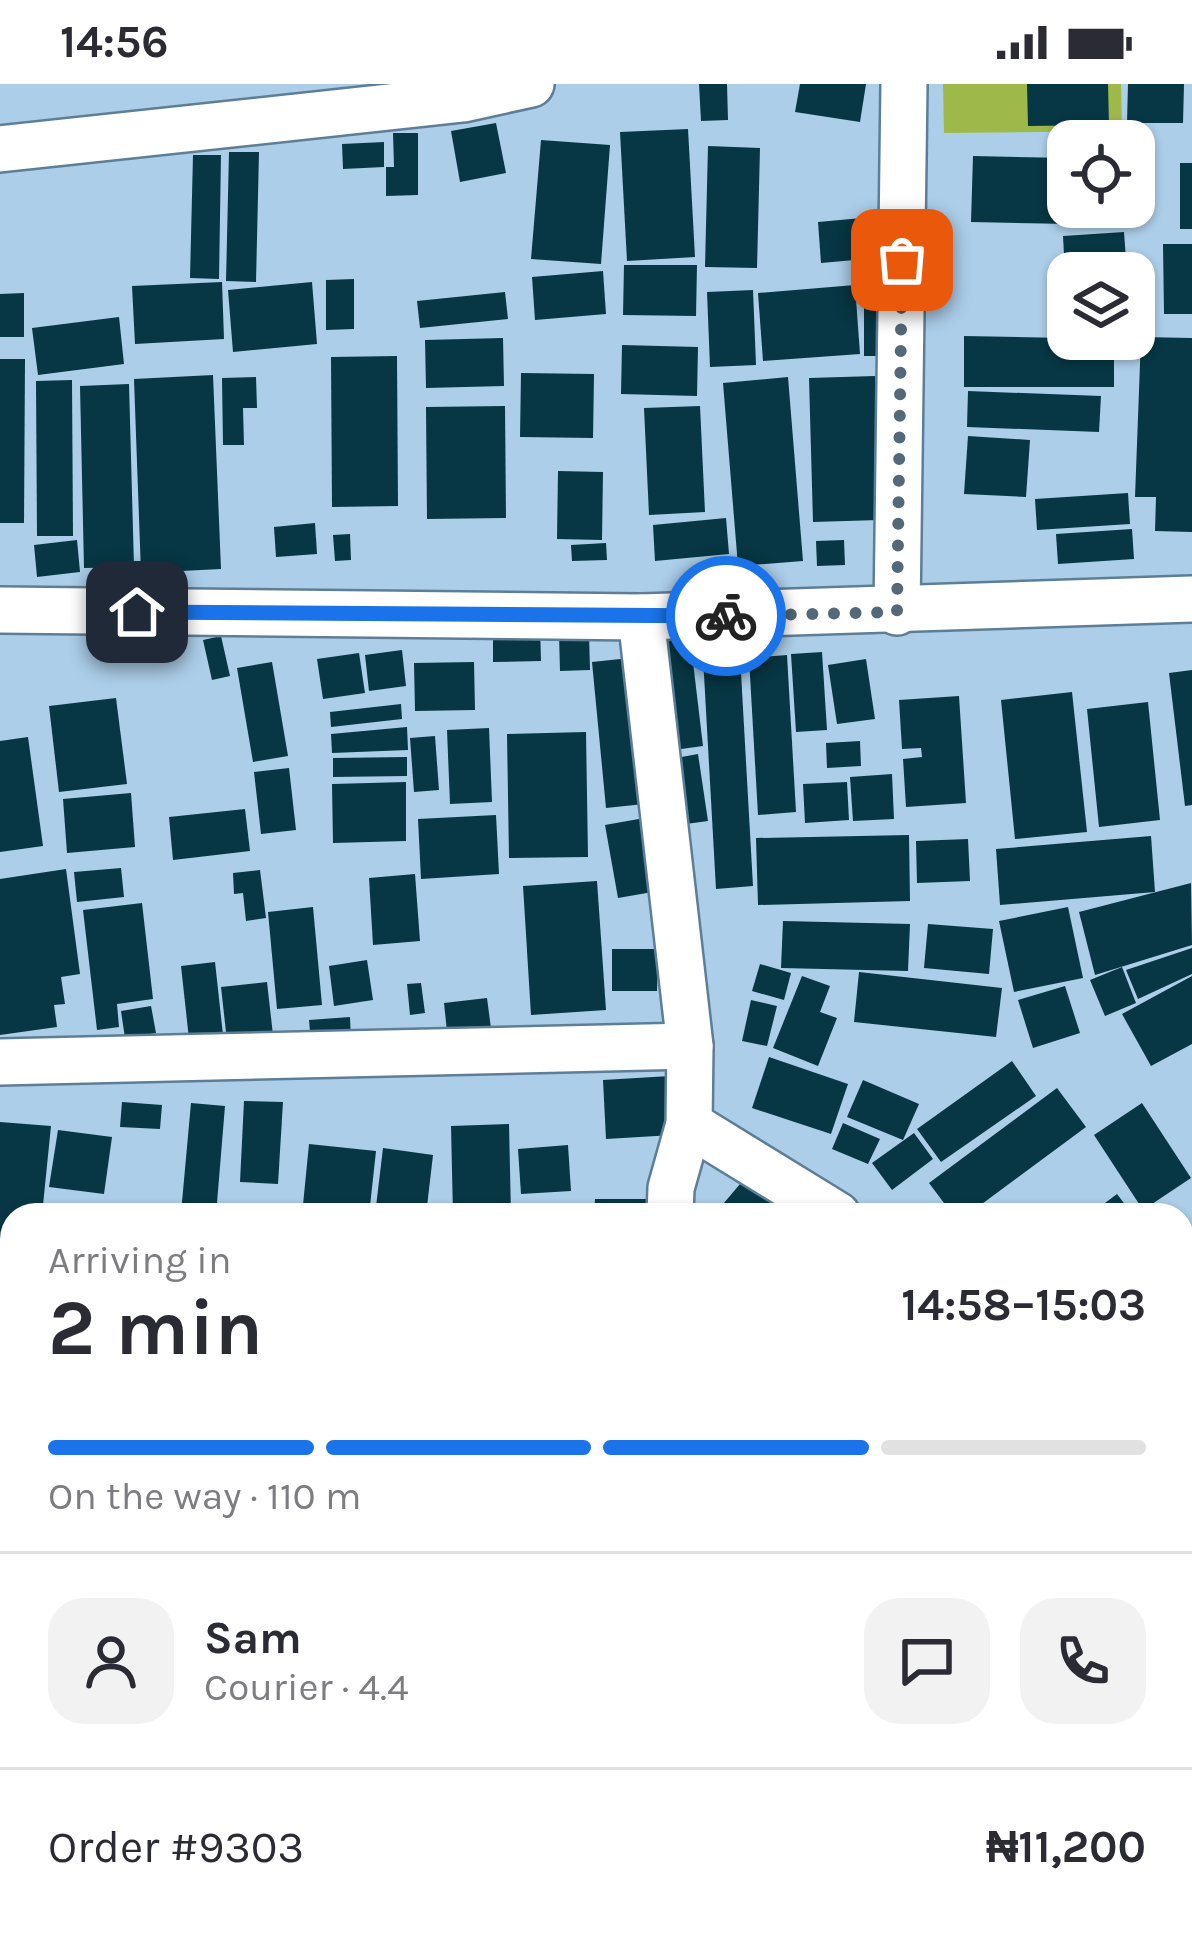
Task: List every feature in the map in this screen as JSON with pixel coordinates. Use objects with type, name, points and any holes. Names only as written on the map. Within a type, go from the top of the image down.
[{"type":"street","points":[[0,149],[463,99],[531,84]]},
{"type":"street","points":[[897,612],[904,84]]},
{"type":"street","points":[[0,610],[641,617],[897,612],[1192,598]]},
{"type":"street","points":[[641,617],[691,1046],[689,1124],[670,1203]]},
{"type":"street","points":[[0,1062],[691,1046]]},
{"type":"street","points":[[689,1124],[817,1203]]},
{"type":"green space","points":[[943,84],[1121,84],[1122,120],[1047,120],[1047,132],[944,133]]},
{"type":"building","points":[[699,84],[727,84],[728,120],[701,121]]},
{"type":"building","points":[[800,84],[866,84],[860,122],[795,112]]},
{"type":"building","points":[[1027,84],[1108,84],[1109,120],[1047,120],[1047,126],[1028,126]]},
{"type":"building","points":[[1128,84],[1184,84],[1183,123],[1127,120]]},
{"type":"building","points":[[496,123],[506,173],[460,182],[451,131]]},
{"type":"building","points":[[688,129],[695,257],[627,261],[620,132]]},
{"type":"building","points":[[393,133],[418,133],[418,195],[386,196],[386,167],[394,167]]},
{"type":"building","points":[[541,140],[610,145],[601,264],[531,259]]},
{"type":"building","points":[[384,142],[384,167],[343,169],[342,144]]},
{"type":"building","points":[[708,146],[760,148],[757,268],[705,267]]},
{"type":"building","points":[[229,152],[259,152],[256,282],[226,281]]},
{"type":"building","points":[[193,155],[221,155],[219,279],[190,278]]},
{"type":"building","points":[[973,156],[1047,158],[1047,223],[971,222]]},
{"type":"building","points":[[1180,163],[1192,163],[1192,229],[1180,229]]},
{"type":"building","points":[[884,216],[888,257],[821,263],[818,222]]},
{"type":"building","points":[[1124,232],[1125,252],[1064,252],[1063,236]]},
{"type":"building","points":[[1163,244],[1192,244],[1192,314],[1164,314]]},
{"type":"building","points":[[624,265],[697,265],[696,316],[623,315]]},
{"type":"building","points":[[603,271],[606,314],[535,320],[532,277]]},
{"type":"building","points":[[354,279],[354,329],[326,330],[326,280]]},
{"type":"building","points":[[222,282],[224,339],[135,344],[132,286]]},
{"type":"building","points":[[312,282],[317,344],[233,352],[228,290]]},
{"type":"building","points":[[855,285],[860,354],[763,361],[758,293]]},
{"type":"building","points":[[753,290],[756,365],[710,367],[707,292]]},
{"type":"building","points":[[505,292],[508,319],[420,328],[417,301]]},
{"type":"building","points":[[864,292],[889,292],[889,356],[864,356]]},
{"type":"building","points":[[24,293],[24,337],[0,337],[0,294]]},
{"type":"building","points":[[119,317],[124,364],[38,375],[32,328]]},
{"type":"building","points":[[964,336],[1047,338],[1047,360],[1114,360],[1114,387],[964,387]]},
{"type":"building","points":[[1155,337],[1192,338],[1192,532],[1155,531],[1156,497],[1135,497],[1140,360],[1155,360]]},
{"type":"building","points":[[503,338],[504,386],[426,388],[425,340]]},
{"type":"building","points":[[622,345],[698,347],[697,396],[621,394]]},
{"type":"building","points":[[397,356],[398,506],[332,507],[331,357]]},
{"type":"building","points":[[0,359],[25,359],[24,523],[0,523]]},
{"type":"building","points":[[521,373],[594,374],[593,438],[520,437]]},
{"type":"building","points":[[213,375],[221,569],[141,573],[134,379]]},
{"type":"building","points":[[875,376],[879,520],[813,522],[809,378]]},
{"type":"building","points":[[256,377],[257,408],[243,408],[244,445],[223,445],[222,378]]},
{"type":"building","points":[[788,377],[803,561],[738,566],[723,383]]},
{"type":"building","points":[[72,380],[73,536],[37,536],[36,381]]},
{"type":"building","points":[[129,384],[134,567],[84,568],[80,386]]},
{"type":"building","points":[[968,391],[1101,396],[1099,432],[967,427]]},
{"type":"building","points":[[505,406],[506,518],[427,519],[426,407]]},
{"type":"building","points":[[700,406],[705,512],[649,515],[644,408]]},
{"type":"building","points":[[968,436],[1030,440],[1026,497],[964,494]]},
{"type":"building","points":[[558,471],[603,472],[602,540],[557,539]]},
{"type":"building","points":[[1128,493],[1130,524],[1037,530],[1035,499]]},
{"type":"building","points":[[726,518],[729,554],[655,561],[653,525]]},
{"type":"building","points":[[315,523],[317,554],[276,557],[274,527]]},
{"type":"building","points":[[1132,529],[1134,559],[1058,564],[1056,534]]},
{"type":"building","points":[[350,534],[351,560],[335,561],[333,535]]},
{"type":"building","points":[[77,540],[80,572],[37,577],[34,545]]},
{"type":"building","points":[[844,540],[845,565],[817,566],[816,541]]},
{"type":"building","points":[[606,543],[607,560],[572,561],[571,545]]},
{"type":"building","points":[[540,626],[541,661],[493,662],[493,627]]},
{"type":"building","points":[[559,634],[589,634],[590,670],[560,671]]},
{"type":"building","points":[[221,636],[230,676],[212,680],[203,640]]},
{"type":"building","points":[[690,637],[703,746],[674,750],[661,641]]},
{"type":"building","points":[[402,650],[406,686],[369,691],[365,655]]},
{"type":"building","points":[[822,652],[827,730],[796,732],[791,654]]},
{"type":"building","points":[[359,653],[365,693],[323,699],[317,659]]},
{"type":"building","points":[[740,655],[753,886],[716,889],[703,657]]},
{"type":"building","points":[[787,655],[796,812],[758,815],[749,658]]},
{"type":"building","points":[[630,658],[644,804],[606,808],[592,662]]},
{"type":"building","points":[[866,659],[875,719],[837,724],[828,665]]},
{"type":"building","points":[[272,662],[288,756],[253,762],[237,668]]},
{"type":"building","points":[[474,662],[475,710],[415,711],[414,663]]},
{"type":"building","points":[[1192,670],[1192,805],[1185,806],[1169,673]]},
{"type":"building","points":[[1072,692],[1087,832],[1015,839],[1001,700]]},
{"type":"building","points":[[959,696],[966,803],[906,807],[903,759],[922,757],[921,748],[902,749],[899,700]]},
{"type":"building","points":[[116,698],[127,784],[59,792],[49,706]]},
{"type":"building","points":[[1148,702],[1160,820],[1099,827],[1087,709]]},
{"type":"building","points":[[401,704],[402,719],[331,727],[330,712]]},
{"type":"building","points":[[407,727],[408,750],[332,753],[331,734]]},
{"type":"building","points":[[489,728],[492,802],[450,804],[447,730]]},
{"type":"building","points":[[586,732],[588,857],[509,858],[507,734]]},
{"type":"building","points":[[435,736],[439,790],[414,792],[410,738]]},
{"type":"building","points":[[28,737],[43,846],[0,852],[0,741]]},
{"type":"building","points":[[860,741],[861,766],[827,768],[826,743]]},
{"type":"building","points":[[698,754],[708,821],[686,824],[676,758]]},
{"type":"building","points":[[407,757],[407,776],[333,777],[333,758]]},
{"type":"building","points":[[289,768],[296,830],[261,834],[254,772]]},
{"type":"building","points":[[892,774],[894,819],[853,821],[850,777]]},
{"type":"building","points":[[406,782],[406,841],[333,843],[332,784]]},
{"type":"building","points":[[847,782],[849,820],[805,823],[803,784]]},
{"type":"building","points":[[131,793],[135,847],[67,853],[63,799]]},
{"type":"building","points":[[245,809],[250,851],[173,860],[169,817]]},
{"type":"building","points":[[496,815],[499,874],[421,879],[418,819]]},
{"type":"building","points":[[650,817],[664,890],[618,898],[605,825]]},
{"type":"building","points":[[909,835],[910,901],[758,905],[756,838]]},
{"type":"building","points":[[1151,836],[1155,892],[1000,905],[996,849]]},
{"type":"building","points":[[968,839],[970,881],[917,883],[916,841]]},
{"type":"building","points":[[121,868],[124,897],[77,902],[74,872]]},
{"type":"building","points":[[66,869],[80,974],[61,977],[65,1004],[54,1005],[57,1027],[0,1035],[0,879]]},
{"type":"building","points":[[260,870],[266,918],[246,921],[243,893],[234,894],[233,873]]},
{"type":"building","points":[[415,874],[420,941],[373,945],[369,878]]},
{"type":"building","points":[[597,881],[606,1010],[531,1015],[523,886]]},
{"type":"building","points":[[1191,883],[1192,945],[1095,975],[1079,912]]},
{"type":"building","points":[[142,903],[153,999],[117,1004],[119,1027],[97,1030],[83,910]]},
{"type":"building","points":[[313,907],[322,1005],[277,1009],[268,912]]},
{"type":"building","points":[[1068,907],[1083,978],[1014,992],[999,921]]},
{"type":"building","points":[[783,921],[910,924],[908,971],[781,968]]},
{"type":"building","points":[[928,924],[993,929],[989,974],[924,968]]},
{"type":"building","points":[[1192,948],[1192,974],[1138,999],[1126,970]]},
{"type":"building","points":[[612,949],[658,949],[657,991],[612,991]]},
{"type":"building","points":[[367,960],[373,1000],[334,1006],[329,966]]},
{"type":"building","points":[[215,962],[223,1035],[189,1039],[181,966]]},
{"type":"building","points":[[760,964],[791,973],[784,1000],[752,991]]},
{"type":"building","points":[[1122,967],[1136,1003],[1105,1016],[1090,980]]},
{"type":"building","points":[[859,972],[1002,988],[996,1037],[854,1022]]},
{"type":"building","points":[[802,976],[830,986],[820,1012],[837,1018],[818,1066],[773,1048]]},
{"type":"building","points":[[1192,976],[1192,1044],[1151,1066],[1122,1014]]},
{"type":"building","points":[[267,982],[273,1035],[227,1041],[221,987]]},
{"type":"building","points":[[421,983],[425,1013],[410,1015],[407,984]]},
{"type":"building","points":[[1065,986],[1080,1033],[1033,1048],[1018,1000]]},
{"type":"building","points":[[487,998],[492,1036],[448,1041],[444,1003]]},
{"type":"building","points":[[751,1000],[777,1006],[767,1046],[742,1041]]},
{"type":"building","points":[[151,1006],[156,1033],[125,1038],[121,1011]]},
{"type":"building","points":[[350,1017],[351,1040],[311,1043],[309,1020]]},
{"type":"building","points":[[769,1057],[848,1084],[831,1134],[752,1108]]},
{"type":"building","points":[[1012,1061],[1036,1096],[941,1162],[917,1129]]},
{"type":"building","points":[[670,1076],[673,1135],[606,1139],[603,1080]]},
{"type":"building","points":[[863,1080],[919,1104],[903,1140],[847,1117]]},
{"type":"building","points":[[1057,1088],[1086,1127],[983,1203],[944,1203],[929,1183]]},
{"type":"building","points":[[244,1101],[283,1102],[278,1184],[240,1182]]},
{"type":"building","points":[[122,1102],[162,1105],[160,1129],[120,1127]]},
{"type":"building","points":[[191,1103],[225,1106],[217,1203],[182,1203]]},
{"type":"building","points":[[1142,1103],[1191,1178],[1154,1203],[1138,1203],[1094,1135]]},
{"type":"building","points":[[0,1122],[51,1126],[43,1203],[0,1203]]},
{"type":"building","points":[[843,1123],[880,1139],[868,1164],[832,1149]]},
{"type":"building","points":[[509,1124],[511,1203],[453,1203],[451,1126]]},
{"type":"building","points":[[58,1130],[112,1137],[104,1194],[49,1187]]},
{"type":"building","points":[[914,1133],[933,1159],[892,1190],[872,1163]]},
{"type":"building","points":[[309,1144],[376,1151],[370,1203],[303,1203]]},
{"type":"building","points":[[568,1145],[571,1191],[521,1194],[518,1149]]},
{"type":"building","points":[[383,1148],[433,1155],[427,1203],[376,1203]]},
{"type":"building","points":[[751,1171],[789,1203],[724,1203]]},
{"type":"building","points":[[595,1199],[662,1199],[662,1203],[595,1203]]},
{"type":"way so far","points":[[726,616],[897,612],[902,260]]},
{"type":"route","points":[[137,612],[726,616]]}]
